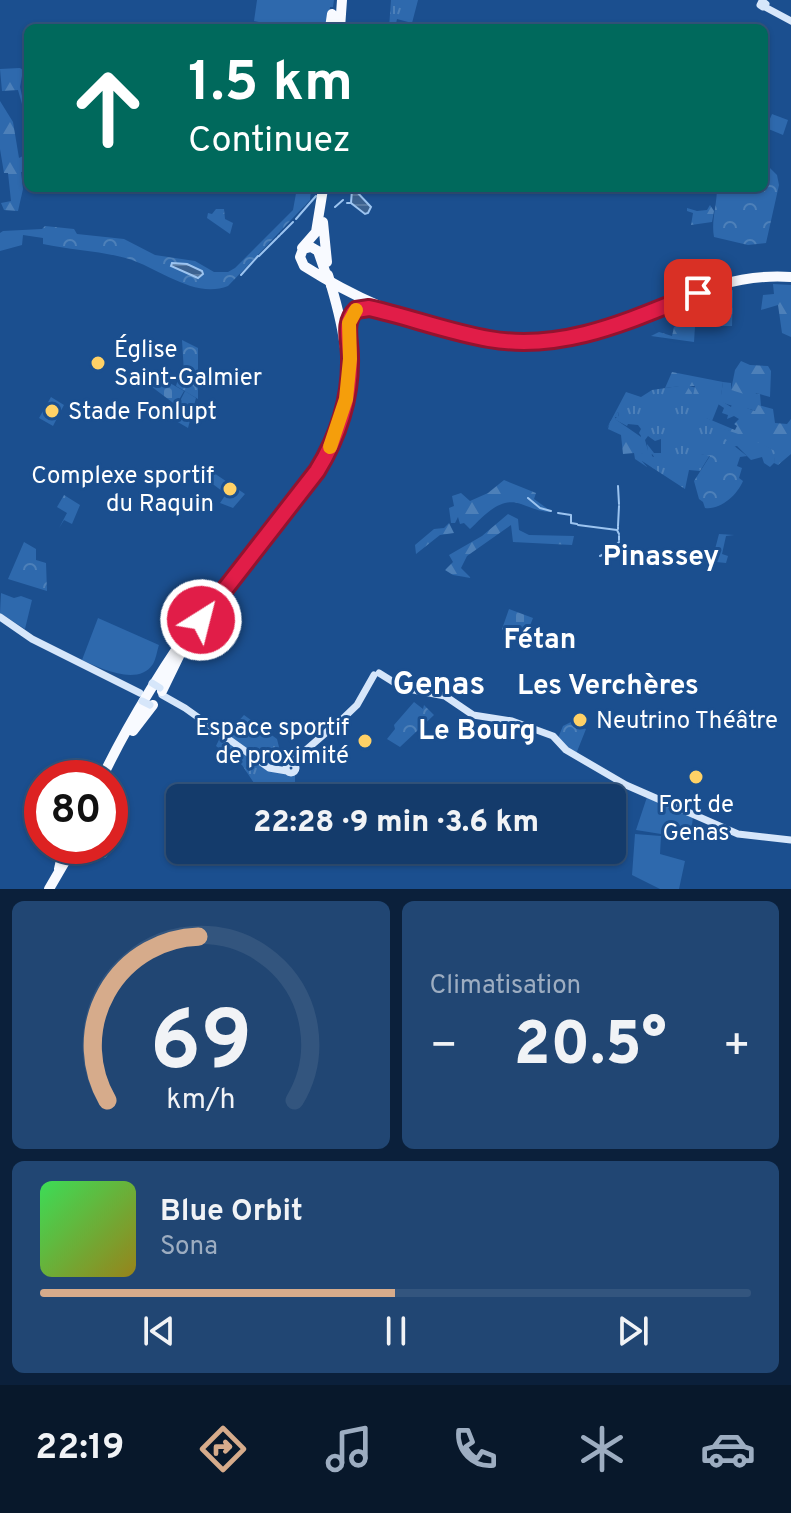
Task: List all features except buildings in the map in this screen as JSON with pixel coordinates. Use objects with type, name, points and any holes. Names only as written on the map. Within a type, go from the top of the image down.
[{"type":"highway","points":[[336,24],[341,0]]},
{"type":"highway","points":[[323,192],[317,230],[299,252],[300,264],[365,302],[396,314]]},
{"type":"highway","points":[[324,192],[323,226],[330,282]]},
{"type":"highway","points":[[112,760],[199,619],[310,476],[331,440],[343,406],[347,372],[345,336],[321,233],[324,192]]},
{"type":"highway","points":[[323,226],[333,273],[345,287],[365,300]]},
{"type":"highway","points":[[349,367],[347,335],[330,282],[318,251],[312,247],[303,249],[300,258],[304,266],[365,300],[449,327],[505,339],[550,339],[600,330]]},
{"type":"highway","points":[[117,751],[199,619],[322,462],[341,422],[348,388],[348,325],[353,312],[366,307],[473,336],[505,341],[551,341],[600,330],[722,283],[756,277],[791,278]]},
{"type":"highway","points":[[117,751],[151,694]]},
{"type":"highway","points":[[50,889],[61,864]]},
{"type":"highway","points":[[50,889],[65,864]]},
{"type":"highway","points":[[50,889],[67,864]]},
{"type":"main road","points":[[760,3],[791,20]]},
{"type":"main road","points":[[0,617],[32,639],[118,682],[189,711],[267,766],[278,770],[290,766],[357,705],[377,676],[403,688],[445,696],[473,715],[501,718],[553,736],[566,750],[626,785],[738,834],[791,840]]},
{"type":"green space","points":[[257,0],[334,0],[328,24],[269,24],[254,21]]},
{"type":"green space","points":[[391,0],[418,0],[412,23],[397,19],[396,24],[389,24]]},
{"type":"green space","points":[[0,69],[23,70],[20,87],[24,104],[18,90],[2,91]]},
{"type":"green space","points":[[0,101],[13,122],[19,158],[24,156],[24,172],[21,172],[23,189],[18,211],[4,210],[1,203],[11,201],[8,173],[4,173],[0,149]]},
{"type":"green space","points":[[772,114],[788,120],[783,135],[768,129]]},
{"type":"green space","points":[[768,166],[777,175],[779,185],[766,243],[748,245],[714,237],[717,192],[768,192]]},
{"type":"green space","points":[[296,192],[311,192],[310,200],[228,286],[216,289],[190,286],[119,256],[43,244],[43,238],[23,235],[22,245],[0,251],[0,233],[3,231],[42,229],[45,226],[74,229],[77,234],[124,239],[155,255],[195,261],[214,272],[228,272],[293,210]]},
{"type":"green space","points":[[710,205],[714,211],[712,222],[691,225],[693,213],[687,208],[707,210]]},
{"type":"green space","points":[[216,209],[224,209],[225,219],[233,223],[230,234],[207,218],[208,213],[212,214]]},
{"type":"green space","points":[[773,284],[791,285],[791,337],[782,333],[778,305],[761,310],[763,295],[774,294]]},
{"type":"green space","points":[[733,290],[732,326],[722,326],[720,294]]},
{"type":"green space","points":[[695,326],[694,342],[651,336],[659,332],[672,336],[674,327]]},
{"type":"green space","points":[[182,340],[198,348],[198,399],[176,386],[180,373],[184,373]]},
{"type":"green space","points":[[741,361],[768,366],[771,371],[770,397],[756,393],[754,397],[731,390],[735,370]]},
{"type":"green space","points":[[672,372],[723,382],[721,396],[712,394],[705,415],[696,410],[698,403],[693,396],[695,386],[687,386],[692,393],[690,401],[680,398],[681,386],[665,388]]},
{"type":"green space","points":[[152,373],[184,391],[176,405],[148,384]]},
{"type":"green space","points":[[723,382],[731,383],[731,390],[760,394],[761,406],[758,405],[756,411],[720,401],[712,421],[706,418],[712,426],[743,434],[776,451],[770,467],[762,457],[751,460],[737,446],[701,455],[710,455],[700,471],[689,470],[685,489],[642,461],[651,454],[653,457],[661,453],[661,439],[655,441],[648,436],[645,440],[649,454],[646,455],[640,453],[641,429],[638,425],[627,426],[614,419],[619,416],[618,412],[607,428],[626,392],[641,397],[652,390],[686,385],[721,395]]},
{"type":"green space","points":[[185,391],[196,398],[188,428],[176,421],[176,409]]},
{"type":"green space","name":"Stade Fonlupt","points":[[51,397],[64,405],[53,426],[39,418]]},
{"type":"green space","points":[[734,398],[755,411],[758,405],[773,409],[775,423],[787,424],[791,419],[791,454],[778,465],[774,463],[775,451],[751,439],[709,427],[704,417],[735,430],[737,426],[734,424],[739,419],[734,416],[727,419],[728,415],[722,413],[724,408],[718,404],[720,400],[731,407]]},
{"type":"green space","points":[[618,412],[619,418],[615,419],[644,439],[641,453],[648,454],[647,444],[654,453],[661,453],[659,463],[652,454],[648,461],[642,461],[647,467],[635,459],[634,453],[623,454],[621,435],[608,429],[610,422]]},
{"type":"green space","points":[[719,434],[747,456],[740,457],[737,466],[742,468],[739,478],[743,481],[728,500],[717,507],[705,508],[694,481],[710,456],[699,454],[707,435]]},
{"type":"green space","name":"Complexe sportif du Raquin","points":[[211,471],[245,494],[233,508],[220,503],[226,494],[206,479]]},
{"type":"green space","points":[[504,480],[536,493],[534,499],[552,512],[513,502],[499,505],[470,529],[464,523],[460,524],[458,517],[455,523],[451,523],[449,508],[454,506],[452,496],[461,493],[470,501],[488,493]]},
{"type":"green space","points":[[64,495],[80,505],[72,524],[64,520],[59,528],[67,513],[57,507]]},
{"type":"green space","points":[[508,514],[518,519],[519,530],[529,535],[574,536],[572,545],[513,542],[511,525],[467,556],[461,568],[471,578],[453,575],[445,570],[453,562],[449,555],[482,536]]},
{"type":"green space","points":[[449,523],[454,533],[440,535],[416,554],[415,545],[434,529],[444,528]]},
{"type":"green space","points":[[719,534],[734,535],[726,536],[722,554],[728,556],[726,563],[707,561],[714,553]]},
{"type":"green space","points":[[24,542],[36,549],[36,560],[46,563],[47,591],[8,579]]},
{"type":"green space","points":[[1,593],[32,600],[25,629],[0,613]]},
{"type":"green space","points":[[509,609],[533,618],[523,643],[502,629]]},
{"type":"green space","points":[[98,618],[159,645],[153,664],[146,671],[129,675],[108,671],[82,660]]},
{"type":"green space","points":[[414,702],[423,709],[424,705],[434,715],[400,747],[387,739],[395,729],[394,725]]},
{"type":"green space","points":[[244,715],[277,739],[280,751],[272,752],[267,762],[295,775],[295,783],[255,784],[242,765],[216,746],[225,727],[233,727]]},
{"type":"green space","points":[[571,722],[586,729],[576,754],[558,738],[563,726]]},
{"type":"green space","points":[[647,797],[693,817],[691,833],[669,832],[668,829],[662,829],[661,834],[636,830]]},
{"type":"green space","points":[[635,834],[661,836],[660,854],[685,861],[679,889],[660,889],[632,875]]},
{"type":"shaded area","points":[[352,192],[357,192],[371,207],[365,214],[351,203]]},
{"type":"shaded area","points":[[172,263],[187,264],[203,274],[198,278],[171,266]]},
{"type":"waterway","points":[[296,219],[316,196]]},
{"type":"waterway","points":[[335,207],[343,200]]},
{"type":"waterway","points":[[281,234],[293,222]]},
{"type":"waterway","points":[[259,256],[277,238]]},
{"type":"waterway","points":[[241,275],[258,256]]},
{"type":"waterway","points":[[618,486],[619,504]]},
{"type":"waterway","points":[[528,498],[540,508],[551,511]]},
{"type":"waterway","points":[[618,526],[619,506]]},
{"type":"waterway","points":[[558,513],[571,515],[571,523],[577,524]]},
{"type":"waterway","points":[[578,525],[617,530],[619,534]]},
{"type":"waterway","points":[[610,550],[619,542]]},
{"type":"waterway","points":[[600,556],[608,552]]},
{"type":"slow traffic","points":[[330,447],[341,422],[346,399],[350,359],[349,323],[351,314],[356,310]]},
{"type":"place","name":"Église Saint-Galmier","points":[[98,363]]},
{"type":"place","name":"Stade Fonlupt","points":[[52,411]]},
{"type":"place","name":"Complexe sportif du Raquin","points":[[230,489]]},
{"type":"place","name":"Neutrino Théâtre","points":[[580,720]]},
{"type":"place","name":"Espace sportif de proximité","points":[[365,741]]},
{"type":"place","name":"Fort de Genas","points":[[696,777]]},
{"type":"district","name":"Pinassey","points":[[661,555]]},
{"type":"district","name":"Fétan","points":[[540,638]]},
{"type":"district","name":"Genas","points":[[439,683]]},
{"type":"district","name":"Les Verchères","points":[[608,684]]},
{"type":"district","name":"Le Bourg","points":[[477,729]]},
{"type":"route","points":[[201,620],[317,471],[328,451],[341,422],[346,399],[350,359],[349,323],[351,314],[356,310],[369,308],[489,339],[536,342],[600,331],[698,293]]}]
